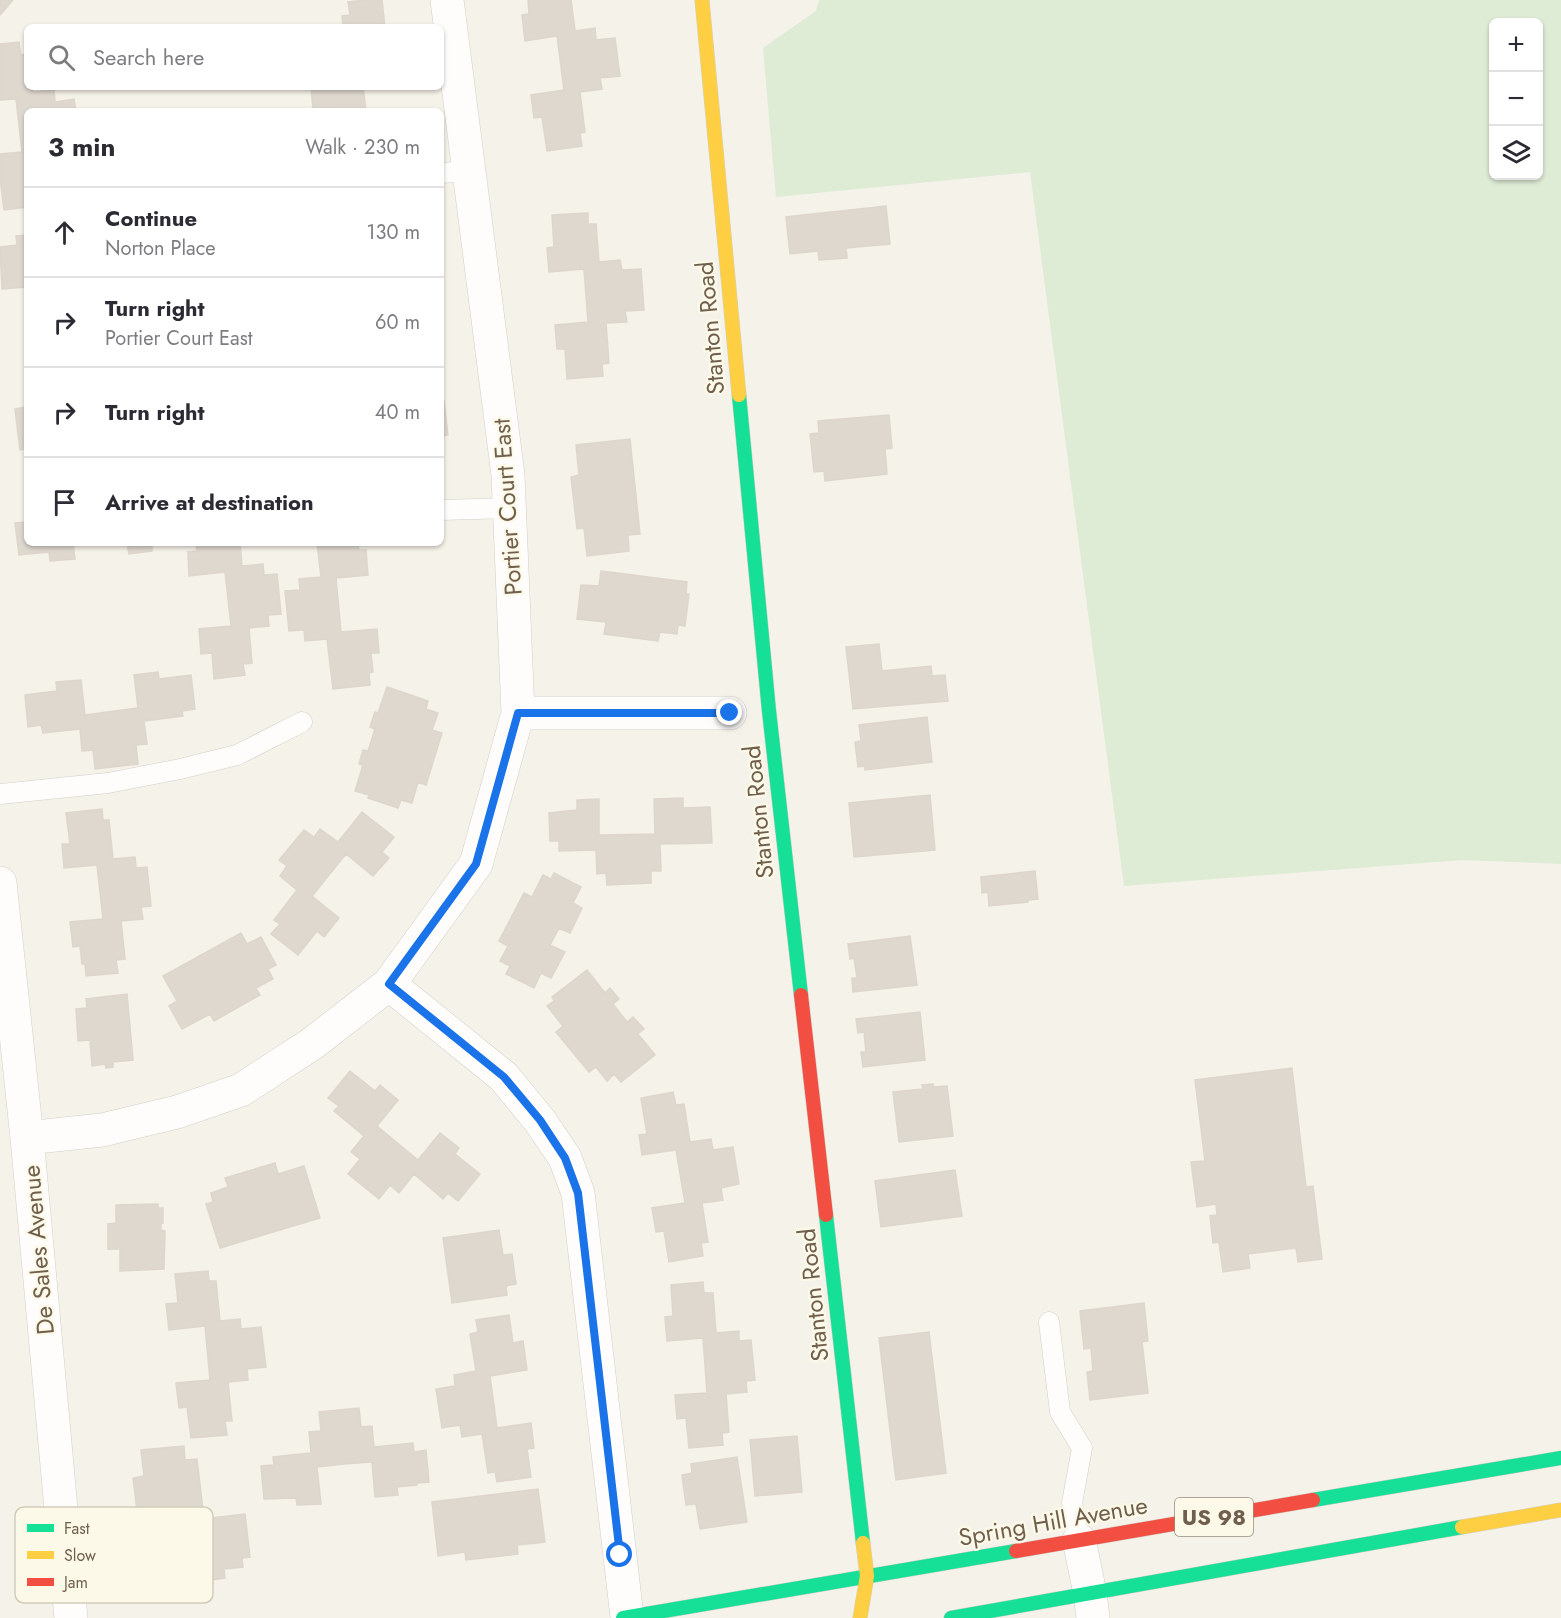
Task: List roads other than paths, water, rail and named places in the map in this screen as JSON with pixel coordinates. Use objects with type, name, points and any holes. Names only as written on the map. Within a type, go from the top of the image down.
[{"type":"street","name":"Portier Court East","points":[[27,1138],[102,1130],[177,1112],[241,1090],[313,1043],[389,984],[476,864],[518,713],[508,475],[455,172],[447,0]]},
{"type":"street","name":"Stanton Road","points":[[702,0],[769,711],[867,1576],[860,1618]]},
{"type":"street","points":[[518,713],[730,713]]},
{"type":"street","name":"De Sales Avenue","points":[[0,883],[27,1138],[61,1507]]},
{"type":"street","points":[[389,984],[504,1077],[540,1120],[565,1158],[578,1193],[625,1618]]},
{"type":"street","name":"Spring Hill Avenue","points":[[625,1618],[1561,1458]]},
{"type":"street","name":"US 98","points":[[951,1618],[1092,1606],[1561,1510]]},
{"type":"street","points":[[1079,1540],[1092,1606]]},
{"type":"street","name":"De Sales Avenue","points":[[70,1603],[71,1618]]},
{"type":"lane","points":[[444,510],[510,508]]},
{"type":"lane","points":[[0,794],[108,783],[180,769],[237,755],[302,722]]},
{"type":"lane","points":[[1049,1322],[1060,1412],[1083,1448],[1072,1503],[1079,1540]]}]
